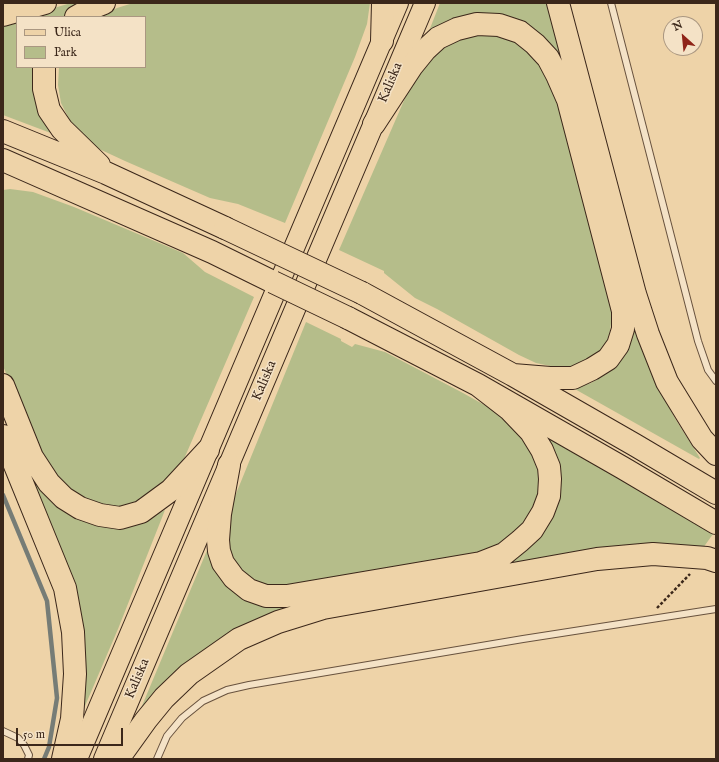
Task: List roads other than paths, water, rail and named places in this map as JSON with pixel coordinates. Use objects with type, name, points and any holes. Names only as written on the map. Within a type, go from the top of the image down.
[{"type":"highway","points":[[3,15],[45,3]]},
{"type":"highway","points":[[78,16],[94,6],[104,3]]},
{"type":"highway","points":[[382,41],[383,3]]},
{"type":"highway","points":[[558,3],[635,294],[648,334],[667,382],[702,439],[716,454]]},
{"type":"highway","points":[[374,124],[412,66],[425,50],[438,38],[457,28],[477,24],[499,25],[520,32],[535,44],[548,58],[568,100],[624,311],[623,329],[618,345],[608,359],[592,369],[572,378],[513,375]]},
{"type":"highway","points":[[44,68],[44,89],[49,110],[62,129],[106,173]]},
{"type":"highway","points":[[3,131],[106,173],[362,293],[513,375],[716,493]]},
{"type":"highway","points":[[3,160],[212,252],[348,318],[478,385],[716,523]]},
{"type":"highway","points":[[3,177],[15,176],[46,178]]},
{"type":"highway","points":[[3,385],[32,457],[49,483],[64,498],[80,508],[100,515],[120,518],[141,512],[171,490],[208,450]]},
{"type":"highway","points":[[229,465],[220,514],[218,540],[219,551],[223,563],[234,578],[249,590],[266,596],[287,596],[482,562],[504,554],[532,530],[543,512],[548,496],[550,480],[549,466],[531,432],[509,409],[478,385]]},
{"type":"highway","points":[[3,436],[65,588],[73,632],[75,674],[72,719],[63,759]]},
{"type":"highway","points":[[118,759],[164,698],[189,674],[238,639],[278,622],[323,608],[597,559],[653,554],[707,558],[716,561]]},
{"type":"main road","name":"Kaliska","points":[[77,759],[398,3]]},
{"type":"main road","name":"Kaliska","points":[[104,759],[425,3]]},
{"type":"lane","points":[[611,3],[698,342],[708,370],[716,381]]},
{"type":"lane","points":[[157,759],[168,736],[182,718],[203,701],[227,690],[515,640],[716,609]]},
{"type":"lane","points":[[3,731],[18,738],[29,755],[28,759]]},
{"type":"waterway","points":[[3,495],[47,601],[57,698],[49,747],[44,759]]}]
